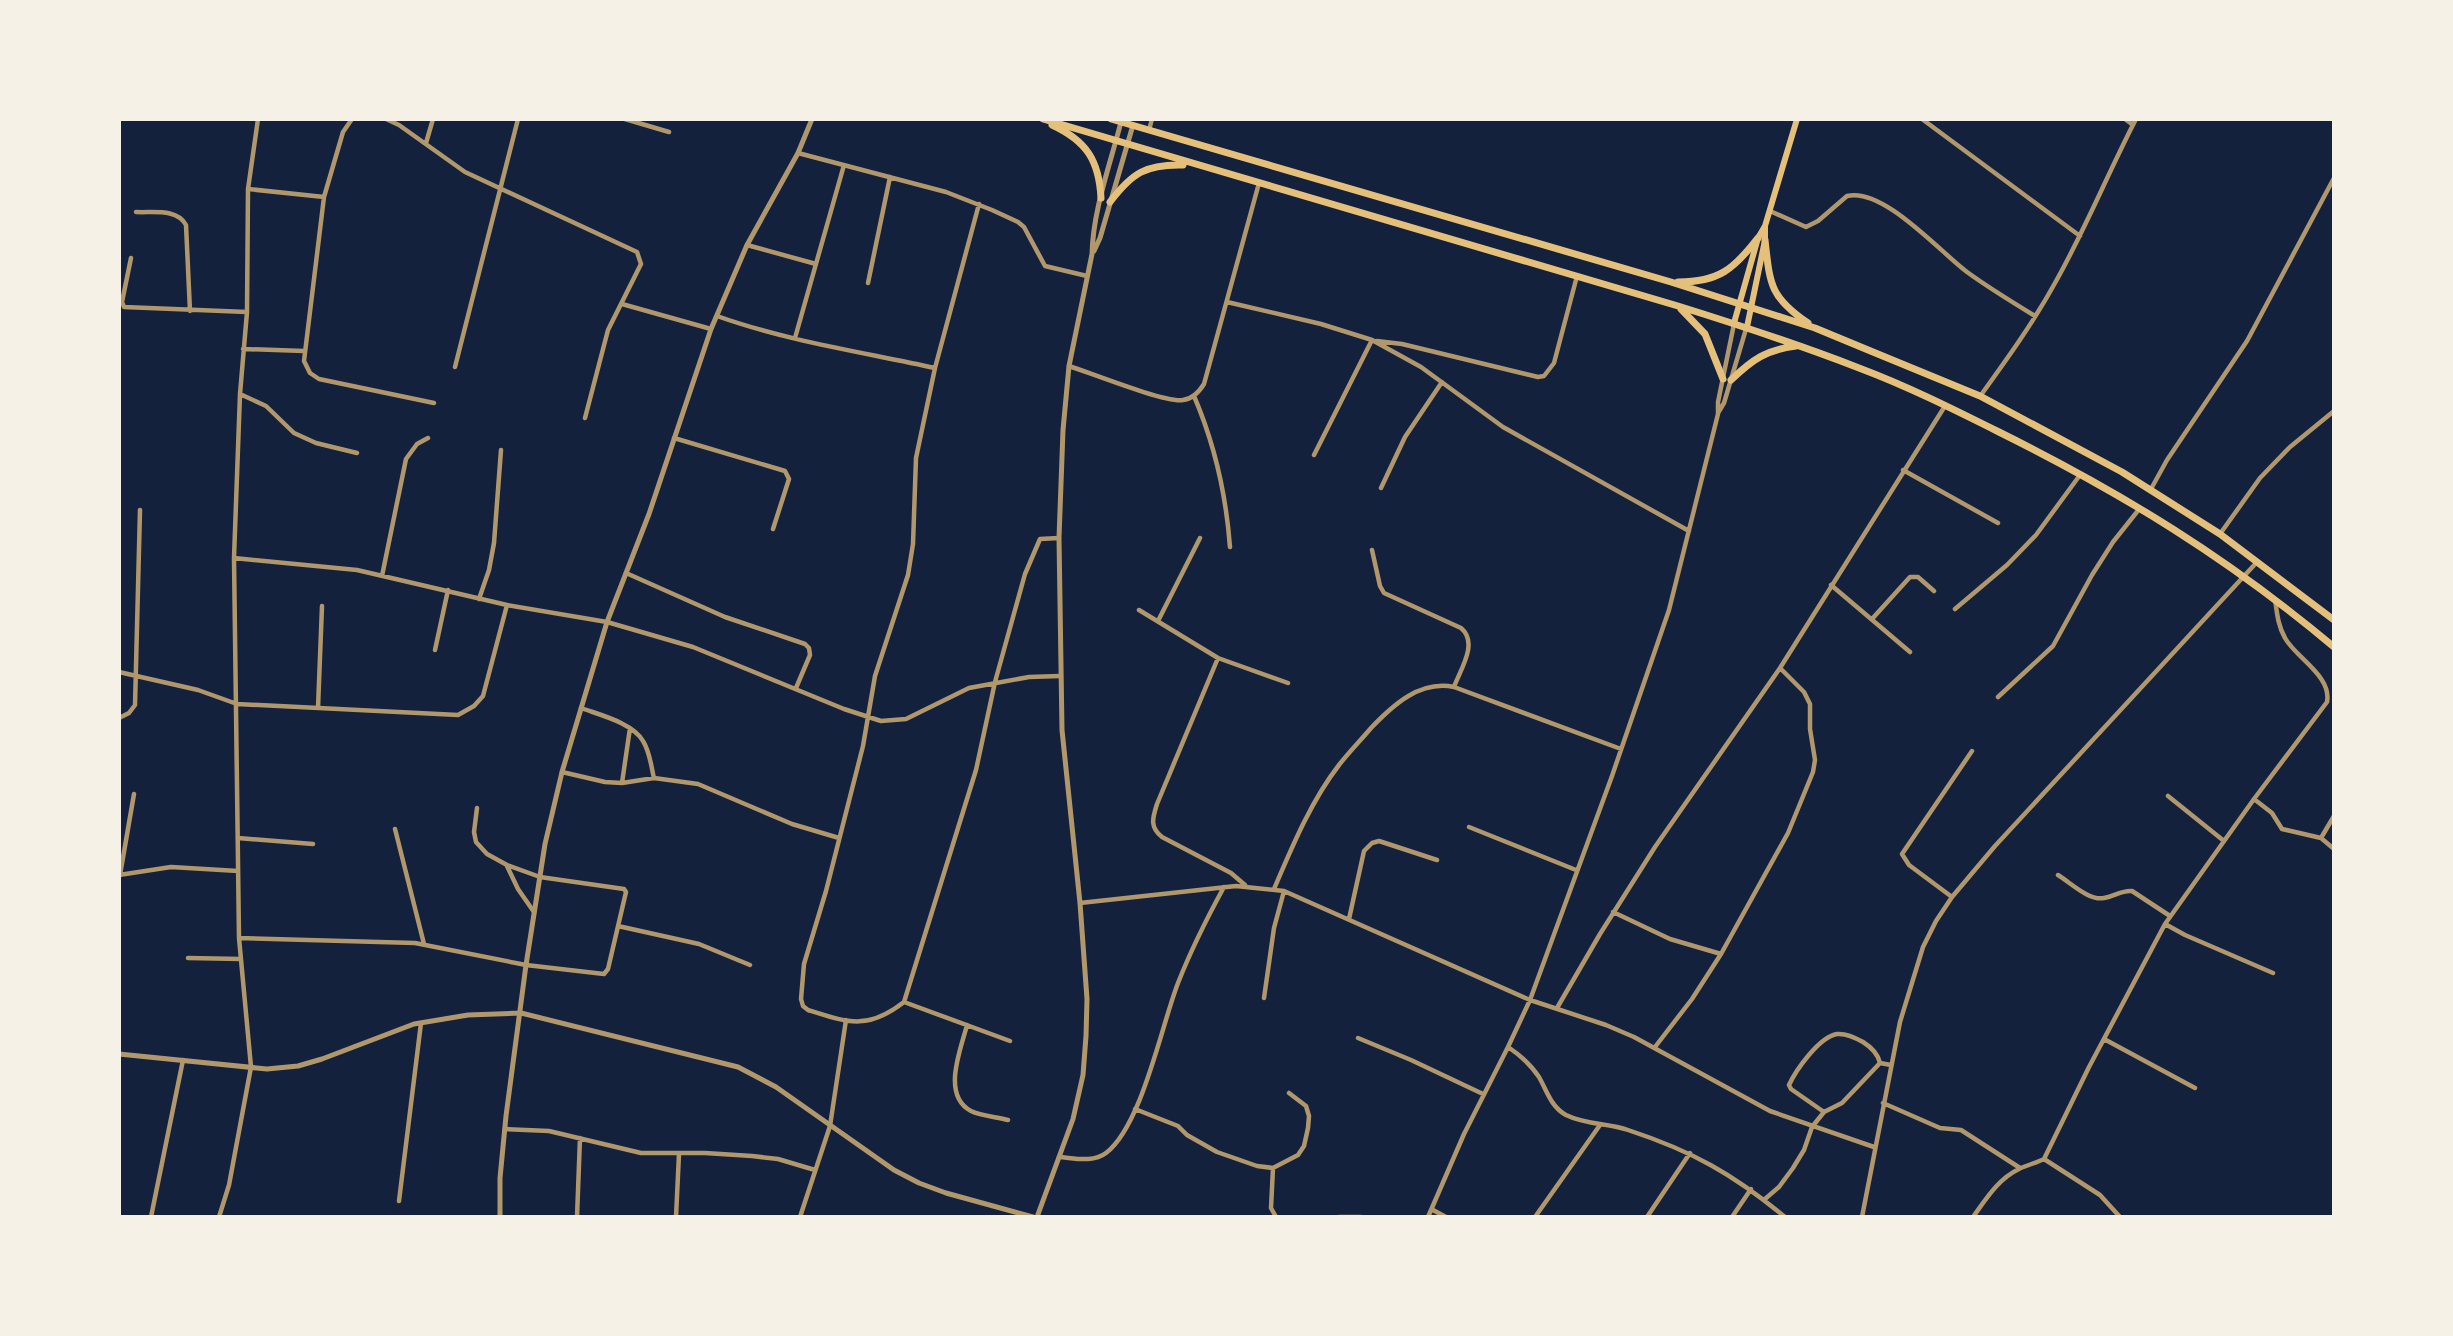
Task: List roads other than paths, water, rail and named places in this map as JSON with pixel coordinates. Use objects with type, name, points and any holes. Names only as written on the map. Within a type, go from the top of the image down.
[{"type":"main road","points":[[1041,119],[1734,323],[1861,368],[1945,405],[2141,508],[2200,544],[2275,598],[2334,646]]},
{"type":"main road","points":[[1041,119],[1088,150],[1098,172],[1101,198]]},
{"type":"main road","points":[[1111,119],[1671,282],[1815,328],[1980,396],[2058,436],[2151,489],[2220,534],[2334,620]]},
{"type":"main road","points":[[1747,327],[1765,226],[1797,119]]},
{"type":"main road","points":[[1111,202],[1128,181],[1148,168],[1171,164],[1194,165]]},
{"type":"main road","points":[[1671,282],[1714,279],[1736,264],[1762,239]]},
{"type":"main road","points":[[1734,323],[1762,239]]},
{"type":"main road","points":[[1762,239],[1769,274],[1778,298],[1791,312],[1815,328]]},
{"type":"main road","points":[[1678,306],[1693,318],[1705,334],[1727,379],[1761,355],[1774,349],[1798,345]]},
{"type":"street","points":[[219,1217],[229,1185],[251,1067],[239,938],[234,558],[240,394],[247,312],[248,189],[258,119]]},
{"type":"street","points":[[352,119],[343,132],[324,197],[304,361],[310,373],[319,379],[434,403]]},
{"type":"street","points":[[386,119],[399,125],[466,172],[500,190],[638,252],[641,264],[608,330],[585,418]]},
{"type":"street","points":[[426,143],[433,119]]},
{"type":"street","points":[[455,367],[518,119]]},
{"type":"street","points":[[625,119],[668,132]]},
{"type":"street","points":[[500,1217],[500,1178],[505,1129],[526,965],[545,844],[562,772],[607,621],[649,514],[712,329],[747,245],[798,153],[812,119]]},
{"type":"street","points":[[1149,130],[1152,119]]},
{"type":"street","points":[[1922,119],[2081,236]]},
{"type":"street","points":[[2125,119],[2133,125]]},
{"type":"street","points":[[1980,396],[2035,316],[2081,236],[2136,119]]},
{"type":"street","points":[[119,1054],[267,1069],[298,1066],[421,1023],[468,1015],[521,1013],[738,1067],[776,1087],[894,1170],[919,1183],[946,1194],[1035,1217],[1073,1118],[1083,1075],[1087,999],[1080,903],[1070,823],[1060,676],[1059,538],[1063,430],[1069,366],[1101,198],[1121,122]]},
{"type":"street","points":[[1092,254],[1100,238],[1133,125]]},
{"type":"street","points":[[798,153],[946,192],[979,204],[1024,227],[1045,266],[1087,276]]},
{"type":"street","points":[[795,338],[844,165]]},
{"type":"street","points":[[869,283],[890,177]]},
{"type":"street","points":[[2151,489],[2167,460],[2247,341],[2334,178]]},
{"type":"street","points":[[1069,366],[1171,400],[1182,401],[1194,396],[1204,384],[1259,183]]},
{"type":"street","points":[[248,189],[324,197]]},
{"type":"street","points":[[1770,211],[1806,227],[1818,221],[1847,195],[1865,196],[1892,211],[1985,285],[2035,316]]},
{"type":"street","points":[[979,204],[935,368],[916,457],[913,544],[908,575],[875,676],[869,718],[804,964],[801,999],[808,1010],[846,1020],[868,1022],[904,1002],[976,770],[995,682],[1025,575],[1040,539],[1059,538]]},
{"type":"street","points":[[136,212],[173,214],[186,225],[190,312]]},
{"type":"street","points":[[747,245],[816,264]]},
{"type":"street","points":[[131,258],[122,302],[124,307],[190,312],[247,312]]},
{"type":"street","points":[[1227,302],[1321,324],[1372,340],[1402,344],[1538,377],[1544,376],[1553,363],[1577,276]]},
{"type":"street","points":[[622,304],[712,329]]},
{"type":"street","points":[[717,316],[744,326],[935,368]]},
{"type":"street","points":[[1429,1217],[1464,1133],[1530,1000],[1669,610],[1718,414],[1724,403],[1734,323]]},
{"type":"street","points":[[1727,379],[1747,327]]},
{"type":"street","points":[[1372,340],[1421,367],[1503,427],[1689,531]]},
{"type":"street","points":[[1314,455],[1372,340]]},
{"type":"street","points":[[243,349],[304,351]]},
{"type":"street","points":[[1381,488],[1405,437],[1441,382]]},
{"type":"street","points":[[240,394],[266,407],[294,433],[316,443],[357,453]]},
{"type":"street","points":[[1194,396],[1211,439],[1221,476],[1230,547]]},
{"type":"street","points":[[1557,1008],[1655,847],[1780,668],[1945,405]]},
{"type":"street","points":[[2220,534],[2260,478],[2290,447],[2334,411]]},
{"type":"street","points":[[382,576],[406,459],[417,444],[428,438]]},
{"type":"street","points":[[674,438],[785,471],[789,479],[773,529]]},
{"type":"street","points":[[480,599],[494,543],[501,450]]},
{"type":"street","points":[[1903,470],[1998,523]]},
{"type":"street","points":[[1955,609],[2007,565],[2036,535],[2080,474]]},
{"type":"street","points":[[1998,697],[2053,646],[2113,542],[2141,508]]},
{"type":"street","points":[[119,718],[129,713],[135,705],[141,510]]},
{"type":"street","points":[[1158,621],[1200,538]]},
{"type":"street","points":[[1372,550],[1384,593],[1461,628],[1469,636],[1470,645],[1454,687]]},
{"type":"street","points":[[234,558],[357,570],[507,605],[607,621],[693,647],[881,721],[906,719],[969,688],[995,682],[1060,676]]},
{"type":"street","points":[[1862,1217],[1900,1022],[1923,947],[1952,897],[1995,846],[2258,561]]},
{"type":"street","points":[[626,573],[725,617],[805,645],[810,654],[796,688]]},
{"type":"street","points":[[1872,618],[1910,577],[1919,577],[1934,592]]},
{"type":"street","points":[[1831,585],[1910,652]]},
{"type":"street","points":[[435,650],[448,590]]},
{"type":"street","points":[[1973,1217],[1995,1186],[2020,1168],[2044,1159],[2165,924],[2322,709],[2328,696],[2325,685],[2286,640],[2280,629],[2275,598]]},
{"type":"street","points":[[119,672],[198,690],[237,704],[458,715],[468,711],[483,696],[507,605]]},
{"type":"street","points":[[318,708],[321,606]]},
{"type":"street","points":[[1139,610],[1218,658],[1288,683]]},
{"type":"street","points":[[1218,658],[1157,804],[1153,829],[1162,837],[1231,873],[1246,886]]},
{"type":"street","points":[[1655,1047],[1692,999],[1721,954],[1788,833],[1813,772],[1815,760],[1810,729],[1810,704],[1804,692],[1780,668]]},
{"type":"street","points":[[1274,890],[1305,822],[1329,779],[1349,753],[1385,714],[1406,697],[1434,685],[1454,687],[1621,749]]},
{"type":"street","points":[[581,708],[630,728],[643,739],[654,778]]},
{"type":"street","points":[[622,783],[630,728]]},
{"type":"street","points":[[1952,897],[1909,865],[1902,854],[1972,751]]},
{"type":"street","points":[[562,772],[605,782],[622,783],[654,778],[698,783],[792,824],[839,838]]},
{"type":"street","points":[[134,794],[120,875],[171,867],[238,871]]},
{"type":"street","points":[[2168,796],[2224,841]]},
{"type":"street","points":[[2254,799],[2272,813],[2282,829],[2321,838],[2334,849]]},
{"type":"street","points":[[239,938],[424,944],[526,965],[604,974],[608,969],[624,889],[540,877],[507,865],[487,854],[476,842],[474,832],[477,808]]},
{"type":"street","points":[[2321,838],[2334,816]]},
{"type":"street","points":[[1469,827],[1576,870]]},
{"type":"street","points":[[395,829],[424,944]]},
{"type":"street","points":[[238,838],[313,844]]},
{"type":"street","points":[[1349,919],[1364,851],[1372,843],[1379,841],[1437,860]]},
{"type":"street","points":[[507,865],[518,889],[534,912]]},
{"type":"street","points":[[2058,875],[2094,897],[2104,898],[2132,891],[2170,916]]},
{"type":"street","points":[[1080,903],[1224,887],[1246,886],[1284,891],[1530,1000],[1606,1025],[1655,1047],[1707,1079],[1770,1111],[1874,1147]]},
{"type":"street","points":[[1059,1157],[1088,1159],[1106,1153],[1124,1130],[1135,1109],[1178,982],[1224,887]]},
{"type":"street","points":[[1264,998],[1274,928],[1284,891]]},
{"type":"street","points":[[1614,912],[1670,939],[1721,954]]},
{"type":"street","points":[[2165,924],[2273,973]]},
{"type":"street","points":[[618,926],[699,944],[750,965]]},
{"type":"street","points":[[188,958],[241,959]]},
{"type":"street","points":[[904,1002],[1010,1041]]},
{"type":"street","points":[[800,1217],[830,1126],[846,1020]]},
{"type":"street","points":[[399,1201],[421,1023]]},
{"type":"street","points":[[967,1025],[955,1077],[956,1095],[971,1111],[1008,1120]]},
{"type":"street","points":[[1824,1112],[1789,1085],[1796,1071],[1824,1041],[1839,1034],[1854,1037],[1867,1044],[1880,1063]]},
{"type":"street","points":[[1358,1038],[1483,1094]]},
{"type":"street","points":[[2104,1040],[2195,1088]]},
{"type":"street","points":[[1508,1047],[1531,1066],[1558,1109],[1567,1115],[1600,1125],[1622,1128],[1690,1153],[1732,1175],[1786,1217]]},
{"type":"street","points":[[151,1217],[183,1060]]},
{"type":"street","points":[[1880,1063],[1891,1065]]},
{"type":"street","points":[[1765,1199],[1793,1168],[1804,1150],[1812,1127],[1824,1112],[1842,1104],[1880,1063]]},
{"type":"street","points":[[1135,1109],[1178,1126],[1186,1135],[1217,1152],[1257,1166],[1273,1168],[1298,1155],[1304,1146],[1308,1128],[1306,1105],[1289,1093]]},
{"type":"street","points":[[1883,1103],[1940,1128],[1961,1130],[2020,1168]]},
{"type":"street","points":[[1535,1217],[1600,1125]]},
{"type":"street","points":[[505,1129],[549,1131],[641,1153],[705,1153],[778,1159],[815,1170]]},
{"type":"street","points":[[577,1217],[580,1138]]},
{"type":"street","points":[[1647,1217],[1690,1153]]},
{"type":"street","points":[[676,1217],[679,1154]]},
{"type":"street","points":[[2044,1159],[2101,1195],[2120,1217]]},
{"type":"street","points":[[1273,1168],[1271,1208],[1276,1217]]},
{"type":"street","points":[[1732,1217],[1751,1189]]},
{"type":"street","points":[[1433,1210],[1446,1217]]},
{"type":"street","points":[[1339,1217],[1361,1217]]}]
